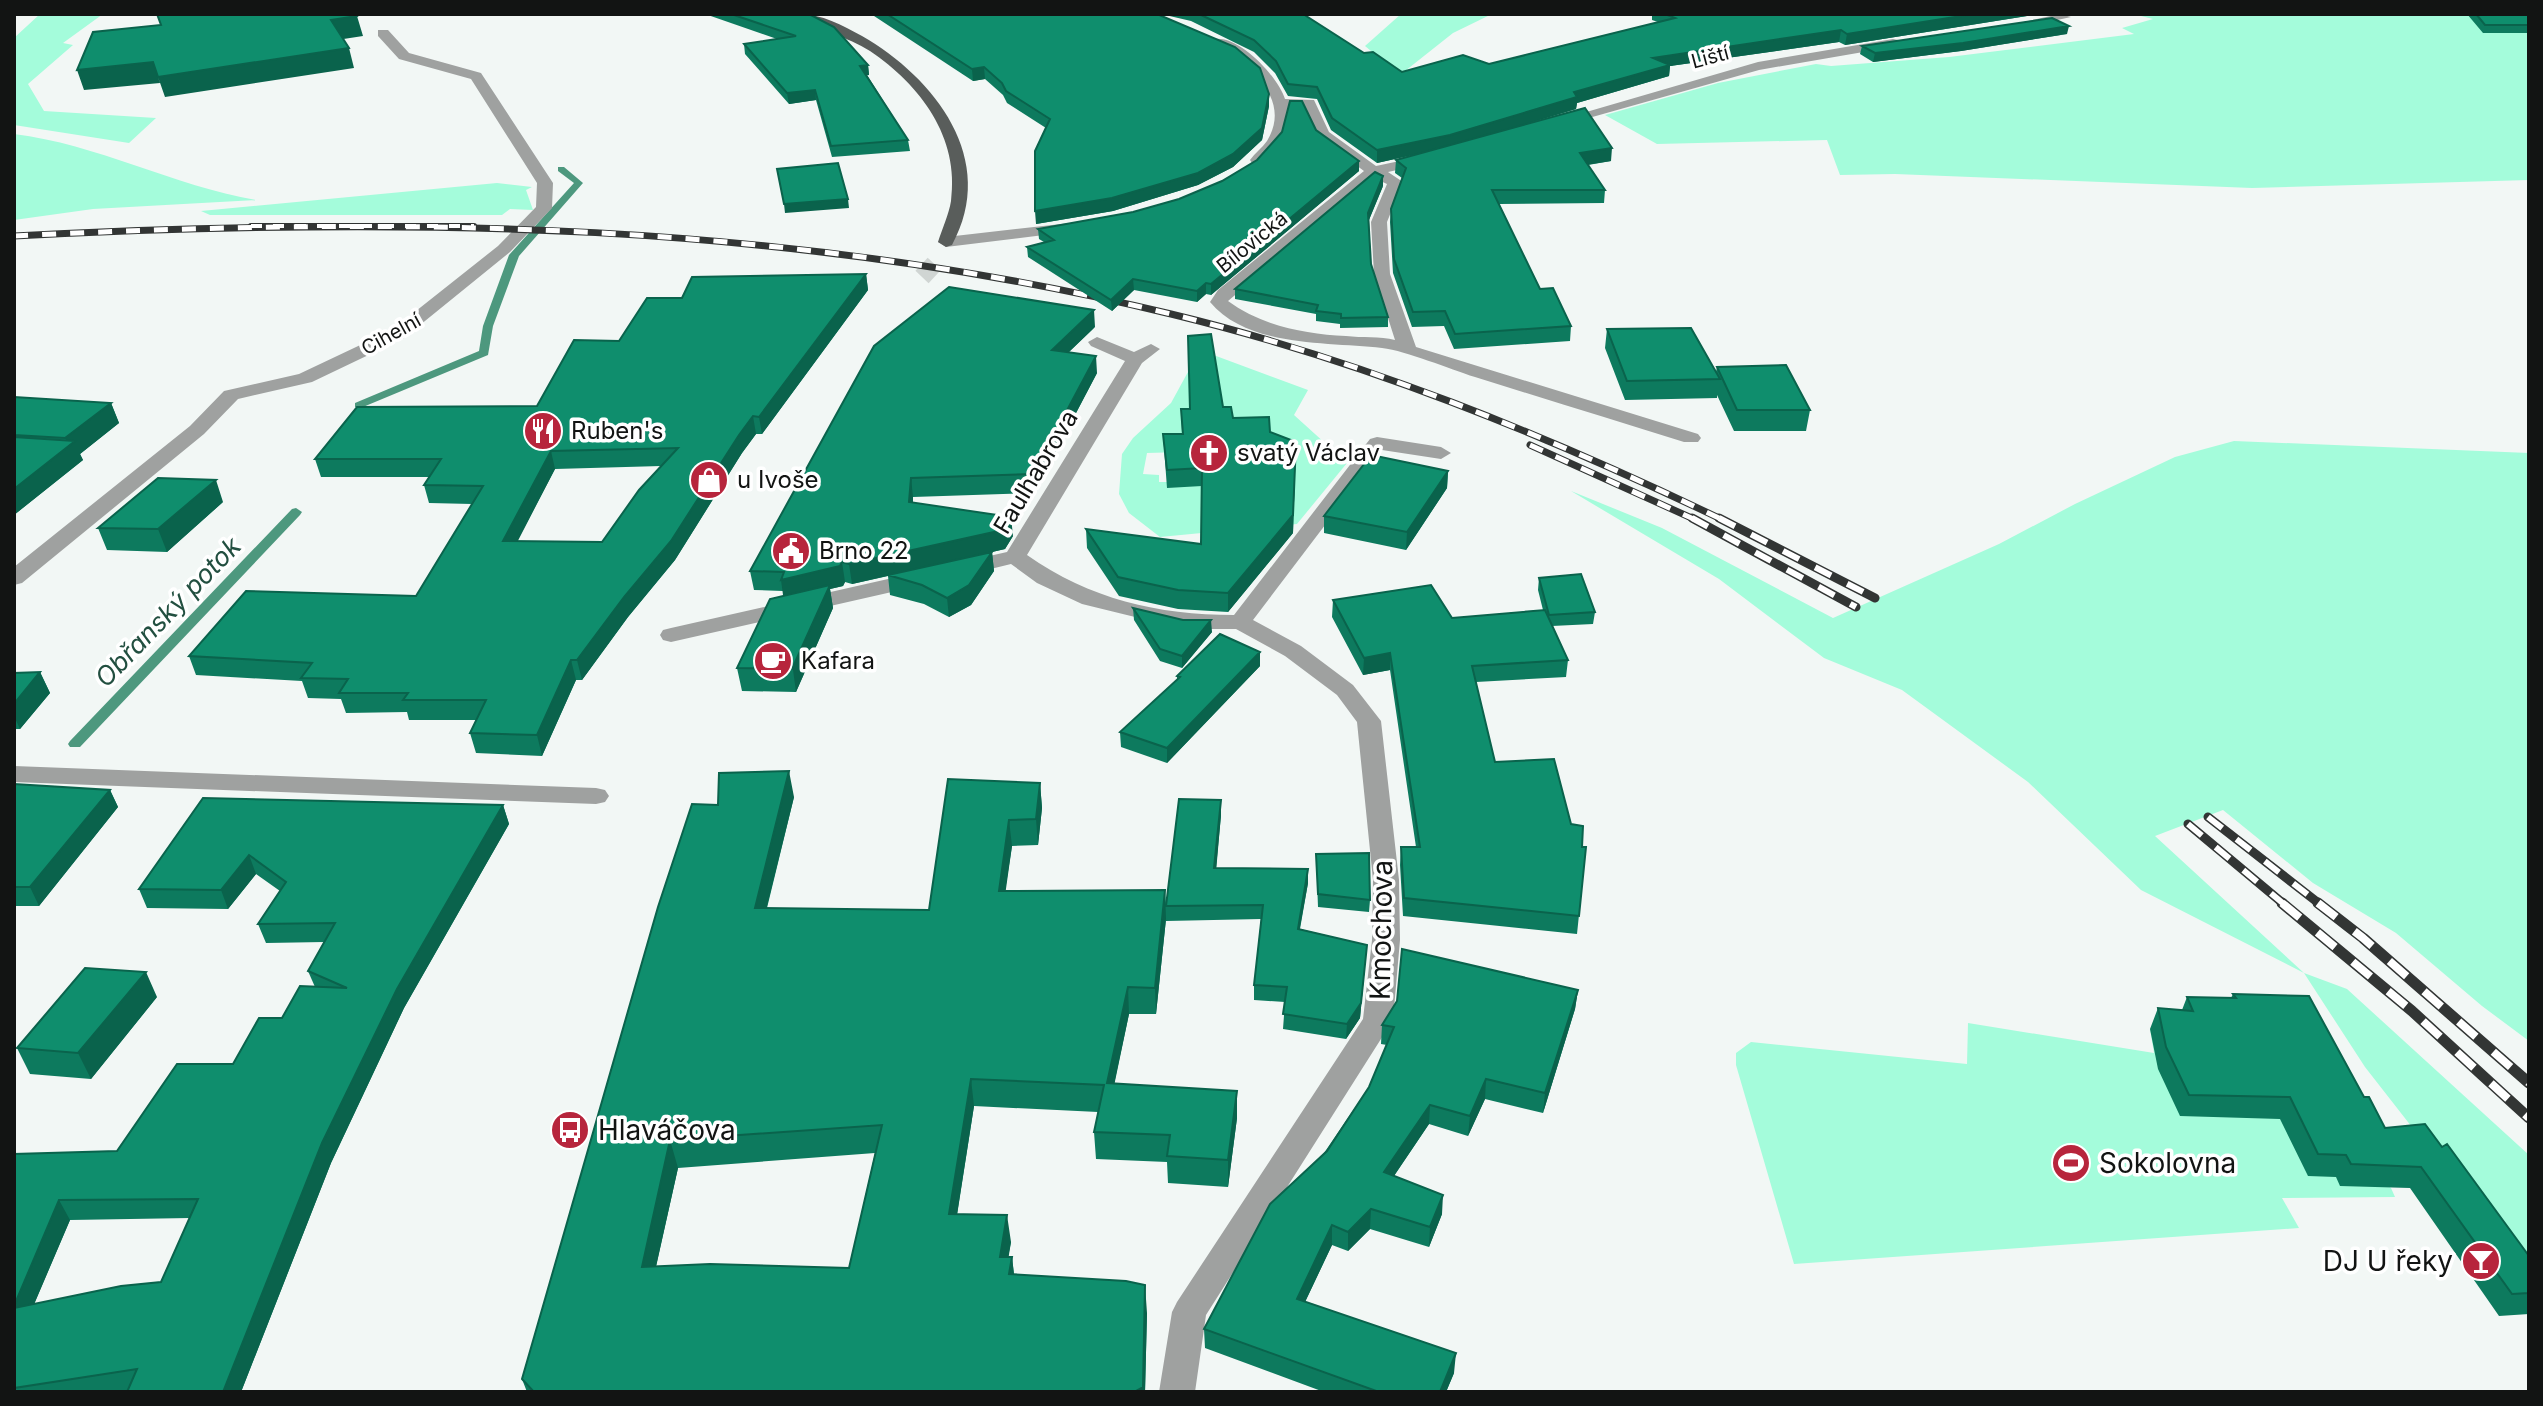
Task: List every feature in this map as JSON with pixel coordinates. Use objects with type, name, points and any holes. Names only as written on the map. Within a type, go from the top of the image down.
[{"type":"main road","points":[[805,14],[852,34],[888,55],[931,95],[942,113],[957,154],[960,179],[957,218],[940,254]]},
{"type":"street","points":[[2004,26],[2065,17]]},
{"type":"street","name":"Cihelní","points":[[14,578],[197,430],[231,395],[305,378],[398,334],[504,249],[544,208],[545,183],[476,76],[404,56],[383,33]]},
{"type":"street","points":[[1206,36],[1254,61],[1272,84],[1281,103],[1282,127],[1271,148],[1245,170]]},
{"type":"street","name":"Liští","points":[[1542,127],[1758,66],[1912,40]]},
{"type":"street","points":[[1281,103],[1309,103],[1323,134],[1373,171],[1395,182],[1379,222],[1382,274],[1408,351],[1691,438]]},
{"type":"street","points":[[1373,171],[1440,157]]},
{"type":"street","name":"Bílovická","points":[[1373,171],[1224,294],[1219,302],[1238,318],[1319,340],[1344,344],[1385,343],[1408,351]]},
{"type":"street","points":[[940,254],[1083,225]]},
{"type":"street","name":"Faulhabrova","points":[[671,635],[1015,557],[1143,354],[1097,342]]},
{"type":"street","points":[[1240,622],[1377,443],[1441,453]]},
{"type":"street","name":"Kmochova","points":[[1015,557],[1045,578],[1090,599],[1184,622],[1240,622],[1293,651],[1345,690],[1369,721],[1386,880],[1386,940],[1378,1020],[1189,1312],[1177,1392]]},
{"type":"street","points":[[14,774],[596,796]]},
{"type":"green space","points":[[40,14],[103,14],[63,43],[73,45],[28,84],[44,111],[156,118],[129,143],[14,125],[14,38]]},
{"type":"green space","points":[[1401,14],[1492,14],[1453,33],[1400,75],[1365,46]]},
{"type":"green space","points":[[2133,14],[2529,14],[2529,180],[2252,188],[1895,174],[1840,175],[1827,140],[1657,144],[1605,115],[1718,83],[1816,64],[1831,66],[1949,57],[2134,34],[2122,28],[2153,19]]},
{"type":"green space","points":[[14,134],[75,147],[225,194],[256,200],[93,209],[14,220]]},
{"type":"green space","points":[[497,183],[532,187],[526,190],[533,210],[510,209],[502,215],[210,215],[201,211]]},
{"type":"green space","points":[[1200,350],[1308,390],[1294,415],[1347,463],[1297,524],[1160,537],[1129,513],[1119,494],[1122,454],[1133,438],[1171,403]],"holes":[[[1183,452],[1168,488],[1167,482],[1159,482],[1159,475],[1143,474],[1147,453]]]},
{"type":"green space","points":[[2234,441],[2529,453],[2529,1041],[2482,1006],[2396,933],[2313,883],[2223,810],[2155,836],[2304,973],[2141,890],[2028,782],[1902,690],[1824,658],[1719,579],[1571,491],[1662,528],[1833,618],[1999,544],[2175,457]]},
{"type":"green space","points":[[2304,973],[2347,989],[2529,1155],[2529,1277],[2365,1067]]},
{"type":"green space","name":"Sokolovna","points":[[1968,1023],[2154,1053],[2150,1029],[2391,1188],[2395,1197],[2282,1198],[2299,1228],[1794,1264],[1736,1065],[1736,1053],[1751,1042],[1967,1064]]},
{"type":"building","points":[[157,14],[357,16],[331,20],[349,48],[158,77],[153,62],[77,70],[93,32],[161,25]]},
{"type":"building","points":[[731,14],[809,14],[834,27],[868,65],[860,66],[908,140],[831,146],[815,90],[787,93],[744,44],[796,36]]},
{"type":"building","points":[[887,14],[1157,14],[1235,47],[1260,68],[1269,94],[1262,128],[1233,154],[1198,173],[1112,198],[1035,211],[1035,151],[1050,119],[1006,91],[1002,83],[984,67],[972,69]]},
{"type":"building","points":[[1199,14],[1303,14],[1364,53],[1373,52],[1402,72],[1463,55],[1489,64],[1675,18],[1665,14],[1974,14],[1847,34],[1841,30],[1653,58],[1670,65],[1574,92],[1577,97],[1450,135],[1377,150],[1332,118],[1317,87],[1288,84],[1276,61],[1254,40]]},
{"type":"building","points":[[2476,14],[2529,14],[2529,25],[2485,25]]},
{"type":"building","points":[[2052,18],[2069,26],[1875,53],[1862,46]]},
{"type":"building","points":[[1290,101],[1302,101],[1316,130],[1359,161],[1211,284],[1206,283],[1197,291],[1133,279],[1111,300],[1027,247],[1054,240],[1038,229],[1133,212],[1179,199],[1222,181],[1257,160],[1282,132]]},
{"type":"building","points":[[1585,108],[1612,148],[1580,153],[1605,190],[1492,190],[1540,289],[1553,288],[1571,326],[1455,334],[1445,311],[1413,312],[1394,259],[1391,209],[1406,168],[1396,160]]},
{"type":"building","points":[[838,163],[848,199],[784,204],[777,169]]},
{"type":"building","points":[[1375,172],[1383,176],[1368,213],[1371,264],[1388,317],[1341,318],[1341,314],[1316,311],[1318,305],[1235,289]]},
{"type":"building","points":[[866,274],[759,417],[753,416],[739,435],[671,541],[577,660],[571,660],[537,735],[470,733],[486,700],[403,700],[408,693],[339,693],[348,679],[301,678],[312,663],[189,656],[246,591],[416,596],[483,486],[424,485],[441,459],[315,459],[357,407],[537,406],[574,340],[619,341],[647,298],[682,298],[692,277]],"holes":[[[678,448],[639,490],[602,542],[503,541],[551,451]]]},
{"type":"building","points":[[949,287],[1094,310],[1052,350],[1096,356],[1033,474],[911,478],[909,502],[1011,517],[1003,530],[849,564],[842,562],[840,566],[781,580],[784,572],[750,571],[874,346]]},
{"type":"building","points":[[1691,328],[1720,379],[1627,381],[1607,329]]},
{"type":"building","points":[[1211,334],[1223,407],[1231,407],[1233,418],[1269,417],[1270,432],[1296,442],[1293,515],[1228,593],[1178,590],[1118,577],[1086,529],[1201,544],[1202,468],[1167,470],[1163,434],[1183,434],[1181,409],[1190,409],[1188,336]]},
{"type":"building","points":[[1786,365],[1810,410],[1737,410],[1717,367]]},
{"type":"building","points":[[14,397],[111,403],[65,438],[14,435]]},
{"type":"building","points":[[14,437],[75,441],[14,489]]},
{"type":"building","points":[[1371,455],[1448,471],[1407,532],[1324,516]]},
{"type":"building","points":[[158,478],[216,480],[158,529],[98,528]]},
{"type":"building","points":[[992,552],[969,585],[947,598],[922,585],[888,575]]},
{"type":"building","points":[[1581,574],[1595,612],[1549,615],[1539,578]]},
{"type":"building","points":[[830,585],[792,669],[737,668],[770,599]]},
{"type":"building","points":[[1431,585],[1452,618],[1545,610],[1568,660],[1472,666],[1495,762],[1554,759],[1571,824],[1583,826],[1582,847],[1586,847],[1579,916],[1404,898],[1401,847],[1420,847],[1390,653],[1364,658],[1333,600]]},
{"type":"building","points":[[1133,608],[1183,620],[1211,620],[1182,656],[1160,649]]},
{"type":"building","points":[[1220,634],[1260,652],[1167,748],[1120,732],[1180,677],[1177,676]]},
{"type":"building","points":[[40,672],[14,704],[14,673]]},
{"type":"building","points":[[789,771],[755,908],[929,910],[948,779],[1040,783],[1036,819],[1009,820],[999,891],[1165,890],[1155,988],[1128,987],[1107,1083],[1237,1091],[1228,1160],[1167,1156],[1170,1135],[1094,1132],[1104,1085],[971,1079],[949,1214],[1007,1215],[1000,1257],[1012,1257],[1009,1274],[1126,1281],[1145,1285],[1143,1387],[1134,1392],[534,1392],[522,1379],[658,907],[692,804],[718,805],[719,773]],"holes":[[[882,1125],[849,1268],[710,1264],[642,1267],[670,1140]]]},
{"type":"building","points":[[14,784],[110,790],[30,887],[14,887]]},
{"type":"building","points":[[203,798],[503,805],[397,989],[322,1143],[223,1392],[127,1392],[137,1369],[14,1388],[14,1308],[121,1286],[161,1282],[198,1199],[59,1200],[14,1306],[14,1154],[117,1151],[177,1064],[233,1064],[259,1018],[282,1018],[300,986],[347,988],[308,971],[335,923],[258,924],[286,882],[249,855],[221,890],[139,889]]},
{"type":"building","points":[[1179,799],[1221,800],[1214,868],[1308,869],[1298,929],[1367,945],[1361,1003],[1347,1024],[1283,1014],[1287,987],[1254,985],[1263,905],[1166,906]]},
{"type":"building","points":[[1369,853],[1370,900],[1318,894],[1316,854]]},
{"type":"building","points":[[1402,949],[1578,990],[1545,1093],[1486,1079],[1470,1116],[1430,1105],[1384,1172],[1443,1195],[1430,1227],[1371,1209],[1348,1232],[1332,1225],[1297,1299],[1456,1353],[1440,1392],[1379,1392],[1204,1329],[1270,1204],[1327,1151],[1369,1087],[1394,1027],[1382,1025],[1397,1001]]},
{"type":"building","points":[[85,968],[146,972],[78,1053],[17,1048]]},
{"type":"building","points":[[2233,994],[2309,996],[2364,1097],[2369,1097],[2385,1128],[2425,1124],[2442,1147],[2447,1144],[2529,1256],[2529,1293],[2512,1294],[2421,1167],[2351,1164],[2346,1155],[2318,1154],[2290,1097],[2189,1095],[2166,1047],[2158,1008],[2193,1011],[2187,997],[2236,998]]},
{"type":"waterway","name":"Obřanský potok","points":[[359,405],[484,353],[488,326],[514,255],[579,183],[561,169]]},
{"type":"waterway","name":"Obřanský potok","points":[[75,744],[296,512]]},
{"type":"tunnel","points":[[922,277],[936,262]]},
{"type":"railway","points":[[251,226],[474,226]]},
{"type":"railway","points":[[14,236],[307,227],[452,227],[596,233],[739,243],[882,260],[1026,283],[1171,314],[1383,377],[1589,458],[1722,520]]},
{"type":"railway","points":[[1530,445],[1694,519]]},
{"type":"railway","points":[[1694,519],[1856,607]]},
{"type":"railway","points":[[1722,520],[1875,598]]},
{"type":"railway","points":[[2208,817],[2321,905]]},
{"type":"railway","points":[[2188,824],[2285,905]]},
{"type":"railway","points":[[2282,903],[2412,1011],[2529,1118]]},
{"type":"railway","points":[[2318,903],[2363,938],[2529,1083]]},
{"type":"place","name":"Ruben's","points":[[543,431]]},
{"type":"place","name":"svatý Václav","points":[[1209,453]]},
{"type":"place","name":"u Ivoše","points":[[709,480]]},
{"type":"place","name":"Brno 22","points":[[791,551]]},
{"type":"place","name":"Kafara","points":[[773,661]]},
{"type":"place","name":"Hlaváčova","points":[[570,1130]]},
{"type":"place","name":"Sokolovna","points":[[2071,1163]]},
{"type":"place","name":"DJ U řeky","points":[[2481,1261]]}]
